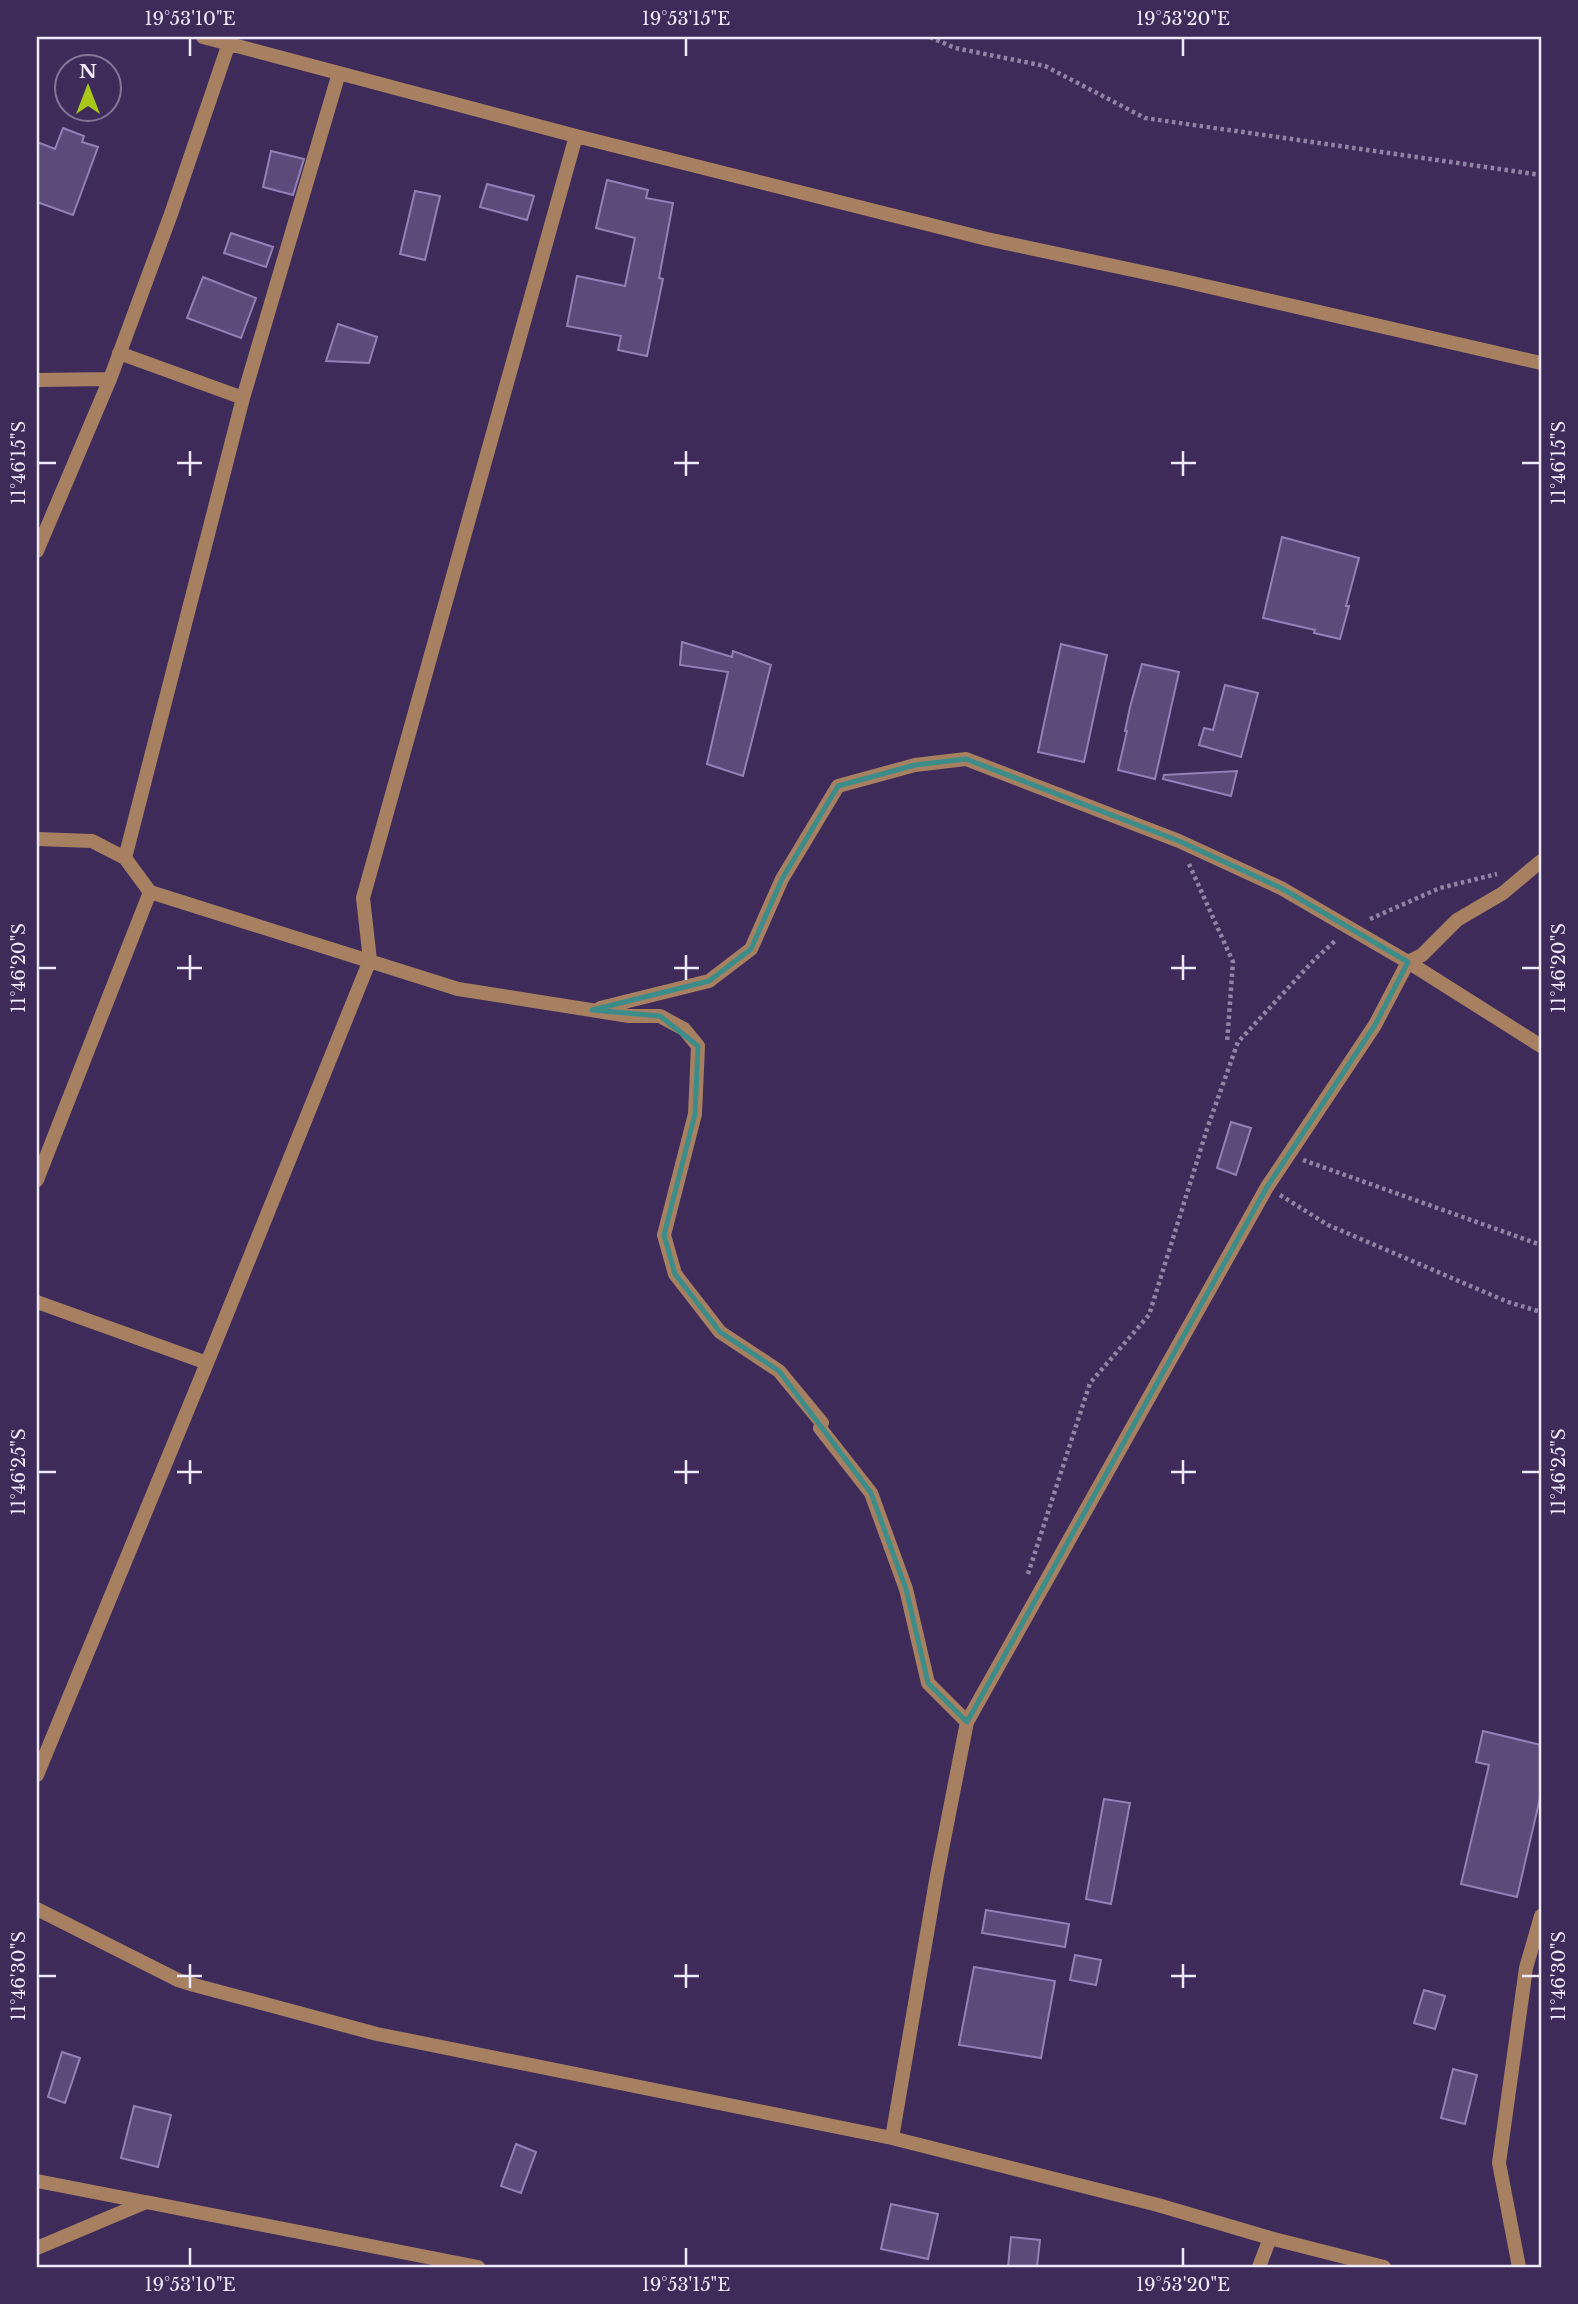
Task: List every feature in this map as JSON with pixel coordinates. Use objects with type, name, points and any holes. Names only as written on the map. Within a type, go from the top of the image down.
[{"type":"street","points":[[203,37],[576,136],[987,239],[1188,281],[1541,363]]},
{"type":"street","points":[[37,551],[120,353],[229,43]]},
{"type":"street","points":[[125,858],[243,398],[339,73]]},
{"type":"street","points":[[37,1774],[370,960],[363,898],[576,136]]},
{"type":"street","points":[[120,353],[243,398]]},
{"type":"street","points":[[37,380],[110,379]]},
{"type":"street","points":[[592,1010],[709,981],[751,949],[782,879],[838,786],[915,765],[965,759],[1179,841],[1281,888],[1408,962],[1541,1045]]},
{"type":"street","points":[[37,839],[92,841],[125,858],[150,892],[458,989],[629,1016],[660,1016],[684,1029],[698,1046],[695,1114],[664,1235],[675,1274],[720,1332],[779,1371],[822,1423],[820,1428],[871,1493],[906,1589],[928,1683],[967,1722]]},
{"type":"street","points":[[892,2138],[937,1875],[967,1722],[1267,1187],[1375,1025],[1408,962],[1422,955],[1457,920],[1503,893],[1541,862]]},
{"type":"street","points":[[37,1180],[150,892]]},
{"type":"street","points":[[37,1302],[207,1363]]},
{"type":"street","points":[[37,1909],[178,1980],[377,2034],[892,2138],[1158,2205],[1270,2238],[1384,2267]]},
{"type":"street","points":[[1519,2267],[1499,2163],[1526,1968],[1541,1916]]},
{"type":"street","points":[[37,2181],[477,2267]]},
{"type":"street","points":[[37,2248],[146,2202]]},
{"type":"street","points":[[1259,2267],[1270,2238]]},
{"type":"path","points":[[930,37],[955,48],[1045,66],[1145,118],[1541,175]]},
{"type":"path","points":[[1179,841],[1233,962],[1227,1043]]},
{"type":"path","points":[[1027,1577],[1090,1383],[1149,1315],[1208,1126],[1238,1042],[1314,960],[1350,928],[1440,888],[1501,873]]},
{"type":"path","points":[[1289,1155],[1541,1245]]},
{"type":"path","points":[[1267,1187],[1328,1225],[1508,1302],[1541,1312]]},
{"type":"highlighted area","points":[[966,759],[1179,841],[1281,888],[1408,962],[1375,1025],[1267,1187],[967,1722],[928,1683],[906,1589],[871,1493],[779,1371],[720,1332],[675,1274],[664,1235],[695,1114],[698,1046],[660,1016],[592,1010],[709,981],[751,949],[782,879],[838,786],[915,765]]},
{"type":"building","points":[[63,128],[84,136],[82,142],[98,147],[73,215],[37,202],[37,142],[55,149]]},
{"type":"building","points":[[271,151],[304,159],[293,195],[263,187]]},
{"type":"building","points":[[607,180],[648,190],[646,198],[673,203],[659,278],[663,279],[647,356],[618,350],[621,336],[567,326],[577,276],[625,286],[635,238],[596,228]]},
{"type":"building","points":[[487,184],[534,196],[527,220],[480,207]]},
{"type":"building","points":[[415,191],[440,196],[425,260],[400,254]]},
{"type":"building","points":[[231,233],[273,247],[266,267],[224,253]]},
{"type":"building","points":[[203,277],[256,298],[241,338],[187,318]]},
{"type":"building","points":[[338,324],[377,337],[369,363],[326,361]]},
{"type":"building","points":[[1282,537],[1359,558],[1340,639],[1314,633],[1315,630],[1263,618]]},
{"type":"building","points":[[682,642],[732,657],[733,651],[771,665],[743,776],[707,764],[728,672],[680,665]]},
{"type":"building","points":[[1061,644],[1107,655],[1084,762],[1038,752]]},
{"type":"building","points":[[1142,664],[1179,672],[1155,779],[1118,770],[1130,707]]},
{"type":"building","points":[[1225,685],[1258,693],[1241,757],[1199,745],[1204,728],[1213,730]]},
{"type":"building","points":[[1237,771],[1231,796],[1163,779],[1164,775]]},
{"type":"building","points":[[1231,1122],[1251,1128],[1236,1175],[1217,1168]]},
{"type":"building","points":[[1483,1731],[1541,1745],[1541,1794],[1517,1897],[1461,1884],[1489,1765],[1476,1762]]},
{"type":"building","points":[[1104,1799],[1130,1803],[1111,1904],[1086,1899]]},
{"type":"building","points":[[986,1910],[1069,1924],[1065,1947],[982,1933]]},
{"type":"building","points":[[1075,1955],[1101,1960],[1096,1985],[1070,1980]]},
{"type":"building","points":[[974,1967],[1055,1981],[1041,2058],[959,2045]]},
{"type":"building","points":[[1424,1990],[1445,1996],[1435,2029],[1414,2023]]},
{"type":"building","points":[[62,2052],[80,2058],[65,2103],[48,2097]]},
{"type":"building","points":[[1453,2069],[1477,2075],[1465,2124],[1441,2118]]},
{"type":"building","points":[[134,2106],[171,2115],[158,2167],[121,2158]]},
{"type":"building","points":[[516,2144],[536,2152],[521,2193],[501,2186]]},
{"type":"building","points":[[891,2204],[938,2214],[928,2259],[881,2249]]},
{"type":"building","points":[[1011,2237],[1040,2240],[1037,2267],[1008,2267]]}]
